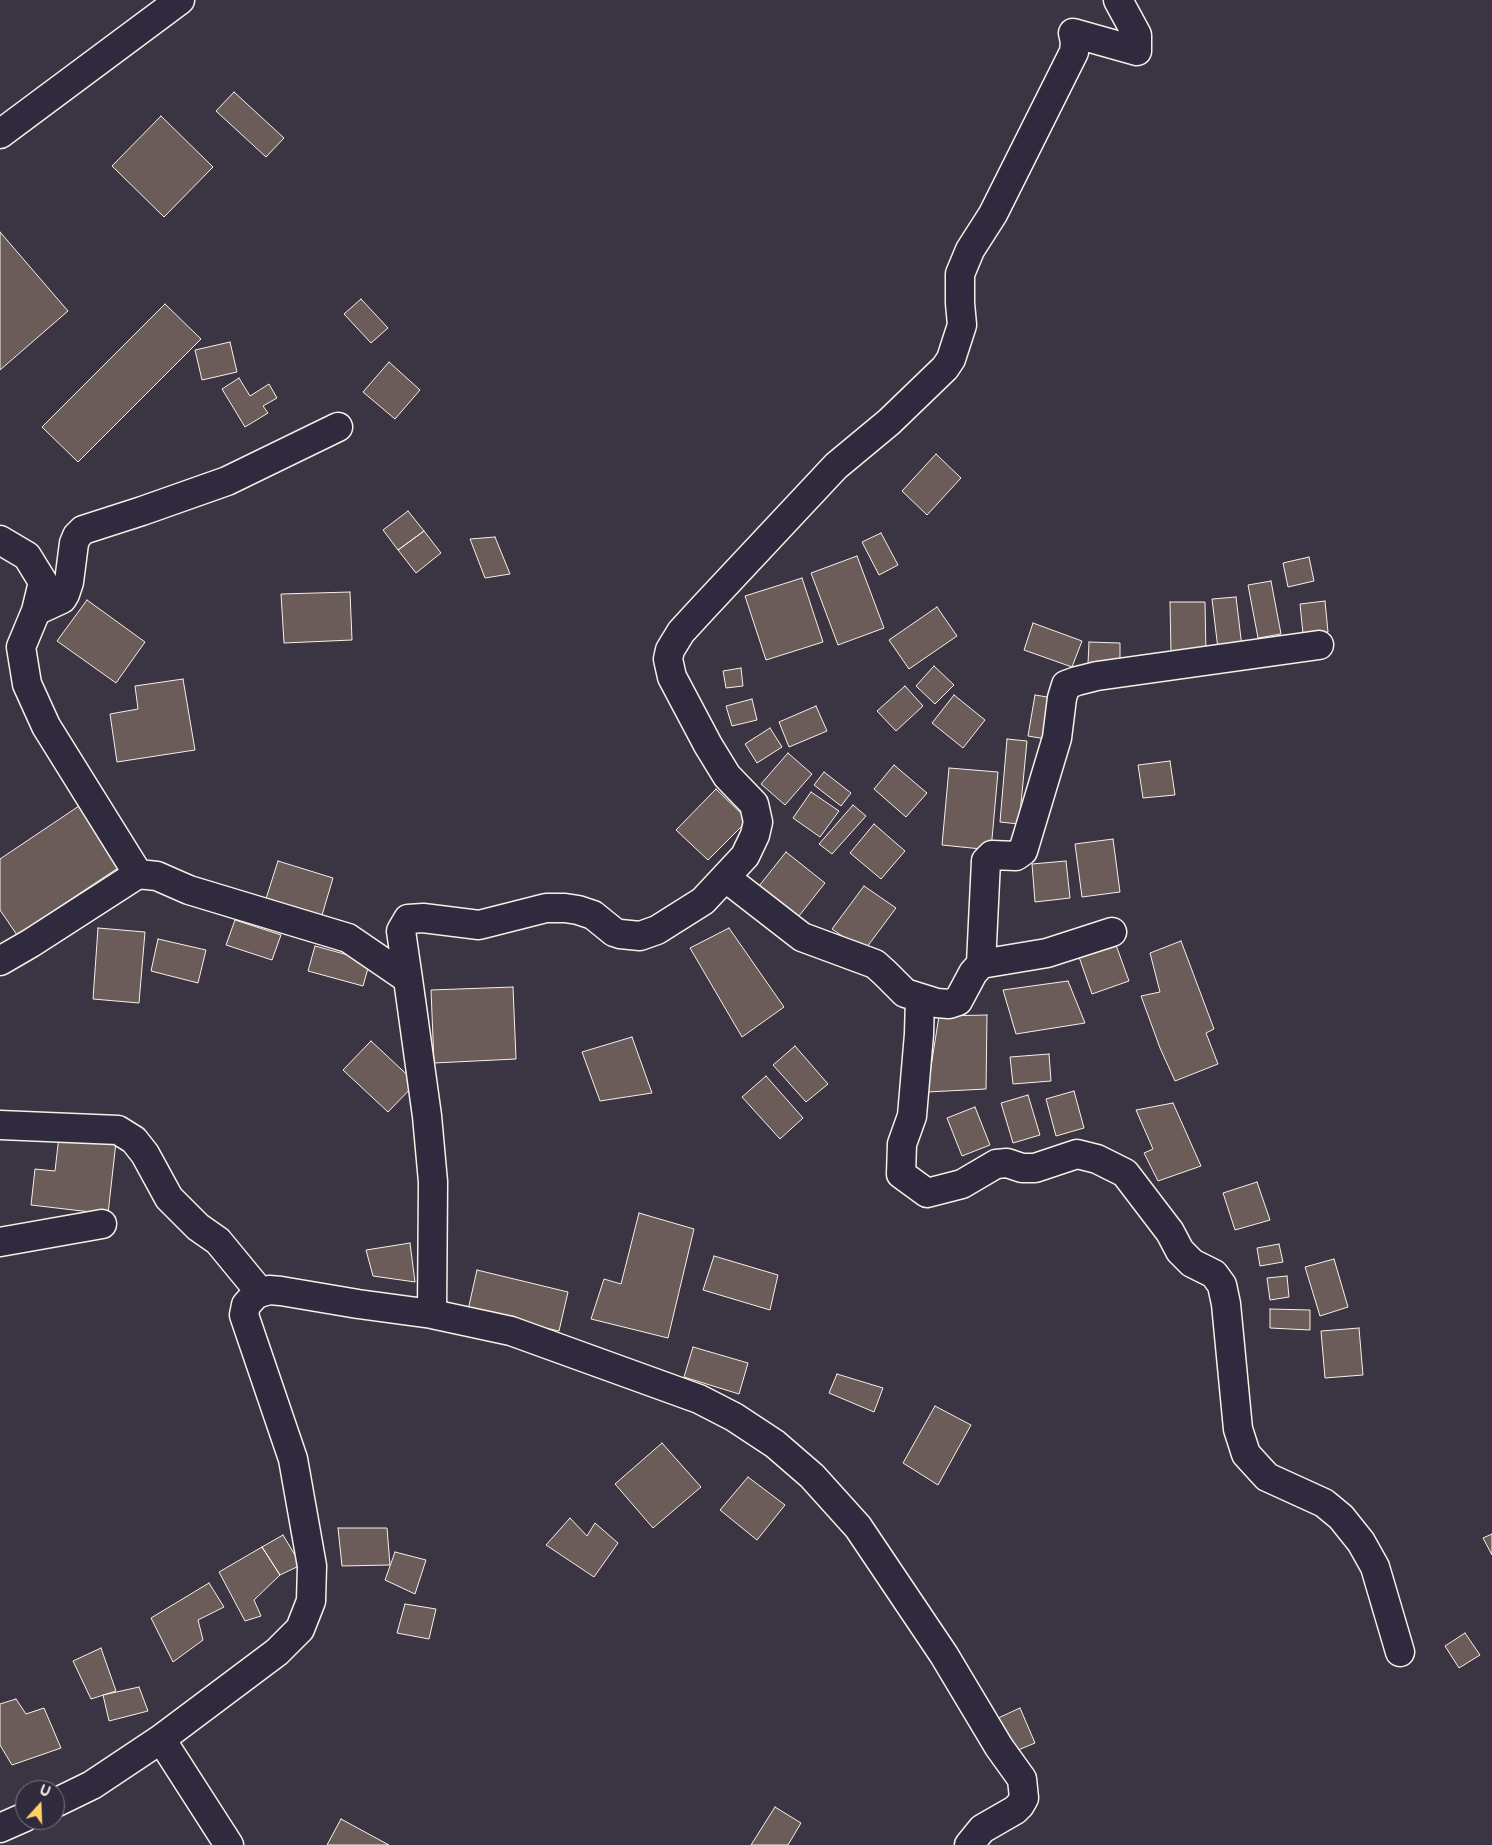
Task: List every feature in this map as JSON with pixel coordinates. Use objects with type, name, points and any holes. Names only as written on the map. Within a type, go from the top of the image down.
[{"type":"main road","points":[[0,134],[180,0]]},
{"type":"main road","points":[[432,1314],[434,1182],[428,1116],[401,931],[408,919],[422,918],[479,925],[546,908],[565,908],[593,915],[614,932],[640,936],[657,930],[703,901],[745,856],[755,835],[758,822],[754,804],[727,776],[708,745],[672,677],[668,659],[670,650],[681,632],[836,466],[889,422],[945,368],[951,359],[962,325],[960,274],[970,250],[993,214],[1074,52],[1076,42],[1073,33],[1137,51],[1137,35],[1118,0]]},
{"type":"main road","points":[[36,611],[62,599],[69,582],[74,543],[77,536],[83,530],[227,480],[338,427]]},
{"type":"main road","points":[[0,540],[28,556],[43,582],[36,611],[21,647],[27,684],[46,726],[138,874]]},
{"type":"main road","points":[[726,878],[802,936],[875,964],[905,993],[937,1003],[949,1004],[958,1001],[973,973],[981,964],[986,861],[992,855],[1016,856],[1023,851],[1057,738],[1062,698],[1066,685],[1097,676],[1319,645]]},
{"type":"main road","points":[[0,960],[31,943],[138,874],[157,876],[189,890],[348,938],[408,979]]},
{"type":"main road","points":[[981,964],[1047,953],[1112,932]]},
{"type":"main road","points":[[920,999],[920,1034],[912,1116],[902,1144],[901,1174],[927,1193],[962,1184],[996,1164],[1007,1163],[1022,1168],[1035,1168],[1077,1154],[1097,1159],[1125,1173],[1170,1232],[1180,1251],[1192,1263],[1214,1274],[1222,1285],[1226,1304],[1238,1429],[1246,1454],[1267,1477],[1324,1503],[1341,1518],[1361,1542],[1375,1568],[1400,1652]]},
{"type":"main road","points":[[0,1125],[118,1130],[134,1140],[145,1154],[169,1198],[192,1221],[218,1241],[260,1292]]},
{"type":"main road","points":[[0,1242],[102,1224]]},
{"type":"main road","points":[[65,1798],[92,1785],[161,1739],[277,1652],[300,1629],[311,1601],[312,1566],[293,1459],[244,1315],[246,1305],[256,1294],[270,1290],[281,1290],[358,1304],[432,1314],[511,1332],[699,1399],[734,1417],[775,1444],[812,1476],[858,1527],[944,1656],[999,1747],[1022,1779],[1024,1798],[1020,1805],[982,1829],[968,1845]]},
{"type":"main road","points":[[161,1739],[229,1845]]},
{"type":"main road","points":[[0,1828],[15,1821]]},
{"type":"building","points":[[234,92],[284,138],[266,157],[216,111]]},
{"type":"building","points":[[161,116],[213,167],[164,217],[112,166]]},
{"type":"building","points":[[0,232],[68,311],[0,370]]},
{"type":"building","points":[[361,299],[388,328],[371,343],[344,314]]},
{"type":"building","points":[[165,304],[201,339],[78,462],[42,427]]},
{"type":"building","points":[[230,342],[237,372],[202,380],[195,350]]},
{"type":"building","points":[[389,362],[420,390],[395,419],[363,392]]},
{"type":"building","points":[[239,378],[250,396],[269,384],[277,398],[263,406],[268,413],[245,427],[222,389]]},
{"type":"building","points":[[936,454],[961,478],[927,515],[902,491]]},
{"type":"building","points":[[408,511],[424,531],[398,550],[383,530]]},
{"type":"building","points":[[424,531],[441,553],[416,573],[398,550]]},
{"type":"building","points":[[881,533],[898,565],[879,575],[862,542]]},
{"type":"building","points":[[495,537],[510,574],[485,578],[470,539]]},
{"type":"building","points":[[857,556],[884,628],[838,645],[811,573]]},
{"type":"building","points":[[1309,557],[1314,581],[1288,587],[1283,563]]},
{"type":"building","points":[[802,578],[823,642],[766,660],[745,596]]},
{"type":"building","points":[[1271,581],[1281,634],[1258,638],[1248,585]]},
{"type":"building","points":[[350,592],[352,640],[284,643],[281,594]]},
{"type":"building","points":[[1236,597],[1242,647],[1218,649],[1212,599]]},
{"type":"building","points":[[87,600],[145,642],[116,683],[57,641]]},
{"type":"building","points":[[1325,601],[1328,632],[1303,634],[1300,604]]},
{"type":"building","points":[[1170,602],[1205,602],[1206,654],[1171,654]]},
{"type":"building","points":[[937,607],[957,636],[909,669],[889,640]]},
{"type":"building","points":[[1033,623],[1082,641],[1072,667],[1024,650]]},
{"type":"building","points":[[1089,642],[1120,643],[1120,665],[1088,664]]},
{"type":"building","points":[[934,666],[954,685],[935,704],[916,686]]},
{"type":"building","points":[[741,668],[743,686],[726,688],[723,671]]},
{"type":"building","points":[[183,679],[195,750],[117,762],[110,714],[138,709],[135,686]]},
{"type":"building","points":[[905,686],[923,706],[896,731],[877,711]]},
{"type":"building","points":[[954,695],[985,720],[963,748],[932,723]]},
{"type":"building","points":[[1035,695],[1059,699],[1052,740],[1028,736]]},
{"type":"building","points":[[752,699],[757,720],[732,726],[726,706]]},
{"type":"building","points":[[816,706],[827,731],[789,747],[779,722]]},
{"type":"building","points":[[770,728],[782,747],[757,763],[745,744]]},
{"type":"building","points":[[1007,739],[1027,741],[1019,824],[1000,822]]},
{"type":"building","points":[[788,753],[812,774],[785,805],[761,784]]},
{"type":"building","points":[[1170,761],[1175,795],[1143,798],[1138,765]]},
{"type":"building","points":[[894,765],[927,793],[906,817],[874,789]]},
{"type":"building","points":[[949,768],[998,772],[991,850],[942,845]]},
{"type":"building","points":[[824,772],[851,793],[841,806],[814,785]]},
{"type":"building","points":[[716,789],[748,820],[708,860],[676,830]]},
{"type":"building","points":[[811,792],[839,811],[820,837],[793,818]]},
{"type":"building","points":[[853,805],[866,816],[832,854],[819,844]]},
{"type":"building","points":[[79,806],[121,866],[17,935],[0,910],[0,859]]},
{"type":"building","points":[[874,824],[905,851],[881,879],[850,853]]},
{"type":"building","points":[[1113,839],[1120,892],[1082,897],[1075,844]]},
{"type":"building","points":[[786,852],[825,883],[799,916],[759,886]]},
{"type":"building","points":[[278,861],[333,878],[320,922],[264,905]]},
{"type":"building","points":[[1066,861],[1070,898],[1035,902],[1032,864]]},
{"type":"building","points":[[864,886],[896,908],[864,951],[832,929]]},
{"type":"building","points":[[235,920],[281,935],[272,960],[226,945]]},
{"type":"building","points":[[98,928],[145,932],[139,1003],[93,999]]},
{"type":"building","points":[[729,928],[784,1007],[742,1037],[690,948]]},
{"type":"building","points":[[158,939],[206,950],[198,983],[151,971]]},
{"type":"building","points":[[1181,941],[1214,1029],[1206,1033],[1218,1064],[1175,1081],[1160,1048],[1141,996],[1160,992],[1150,953]]},
{"type":"building","points":[[1116,945],[1129,981],[1092,994],[1079,957]]},
{"type":"building","points":[[315,946],[370,961],[363,986],[308,971]]},
{"type":"building","points":[[1068,981],[1085,1023],[1016,1034],[1003,990]]},
{"type":"building","points":[[513,987],[516,1059],[434,1063],[431,990]]},
{"type":"building","points":[[987,1015],[986,1089],[927,1092],[939,1016]]},
{"type":"building","points":[[632,1037],[652,1093],[600,1101],[582,1052]]},
{"type":"building","points":[[371,1041],[416,1083],[388,1112],[343,1070]]},
{"type":"building","points":[[795,1046],[828,1084],[806,1102],[773,1065]]},
{"type":"building","points":[[1049,1054],[1051,1081],[1013,1084],[1010,1057]]},
{"type":"building","points":[[766,1076],[803,1118],[780,1139],[742,1097]]},
{"type":"building","points":[[1074,1091],[1084,1128],[1056,1136],[1046,1099]]},
{"type":"building","points":[[1028,1095],[1040,1135],[1013,1143],[1001,1103]]},
{"type":"building","points":[[1173,1103],[1201,1166],[1158,1181],[1144,1153],[1153,1149],[1136,1110]]},
{"type":"building","points":[[975,1107],[990,1145],[962,1156],[947,1118]]},
{"type":"building","points":[[59,1136],[116,1142],[108,1214],[31,1205],[35,1169],[55,1171]]},
{"type":"building","points":[[1257,1182],[1270,1220],[1235,1230],[1223,1193]]},
{"type":"building","points":[[639,1213],[694,1229],[668,1338],[591,1319],[604,1279],[621,1284]]},
{"type":"building","points":[[410,1243],[415,1282],[373,1276],[366,1250]]},
{"type":"building","points":[[1279,1244],[1283,1262],[1260,1266],[1257,1248]]},
{"type":"building","points":[[714,1256],[778,1275],[770,1310],[703,1290]]},
{"type":"building","points":[[1334,1259],[1348,1307],[1320,1316],[1305,1267]]},
{"type":"building","points":[[477,1270],[568,1292],[559,1331],[468,1310]]},
{"type":"building","points":[[1287,1276],[1289,1297],[1270,1300],[1267,1278]]},
{"type":"building","points":[[1270,1309],[1310,1310],[1310,1330],[1270,1328]]},
{"type":"building","points":[[1359,1328],[1363,1375],[1325,1378],[1321,1331]]},
{"type":"building","points":[[693,1347],[748,1363],[739,1394],[684,1377]]},
{"type":"building","points":[[837,1374],[883,1388],[874,1412],[829,1393]]},
{"type":"building","points":[[935,1406],[971,1425],[938,1485],[903,1463]]},
{"type":"building","points":[[662,1443],[701,1487],[653,1528],[615,1484]]},
{"type":"building","points":[[748,1477],[785,1505],[757,1540],[720,1510]]},
{"type":"building","points":[[570,1518],[587,1536],[595,1523],[618,1543],[594,1577],[546,1545]]},
{"type":"building","points":[[338,1528],[387,1528],[390,1565],[342,1566]]},
{"type":"building","points":[[1492,1534],[1492,1555],[1483,1538]]},
{"type":"building","points":[[283,1535],[301,1565],[280,1575],[262,1547]]},
{"type":"building","points":[[262,1547],[280,1575],[254,1600],[261,1616],[245,1621],[219,1572]]},
{"type":"building","points":[[395,1552],[426,1560],[415,1594],[385,1580]]},
{"type":"building","points":[[209,1583],[224,1607],[198,1620],[203,1640],[173,1662],[151,1618]]},
{"type":"building","points":[[405,1604],[436,1609],[429,1639],[397,1633]]},
{"type":"building","points":[[1465,1633],[1480,1655],[1459,1668],[1445,1646]]},
{"type":"building","points":[[101,1648],[116,1691],[91,1699],[73,1661]]},
{"type":"building","points":[[139,1687],[148,1711],[109,1721],[103,1695]]},
{"type":"building","points":[[16,1699],[26,1714],[44,1708],[61,1748],[12,1765],[0,1745],[0,1704]]},
{"type":"building","points":[[1020,1708],[1035,1743],[1011,1753],[996,1719]]},
{"type":"building","points":[[775,1807],[801,1823],[788,1845],[751,1845]]},
{"type":"building","points":[[341,1819],[389,1845],[327,1845]]}]
